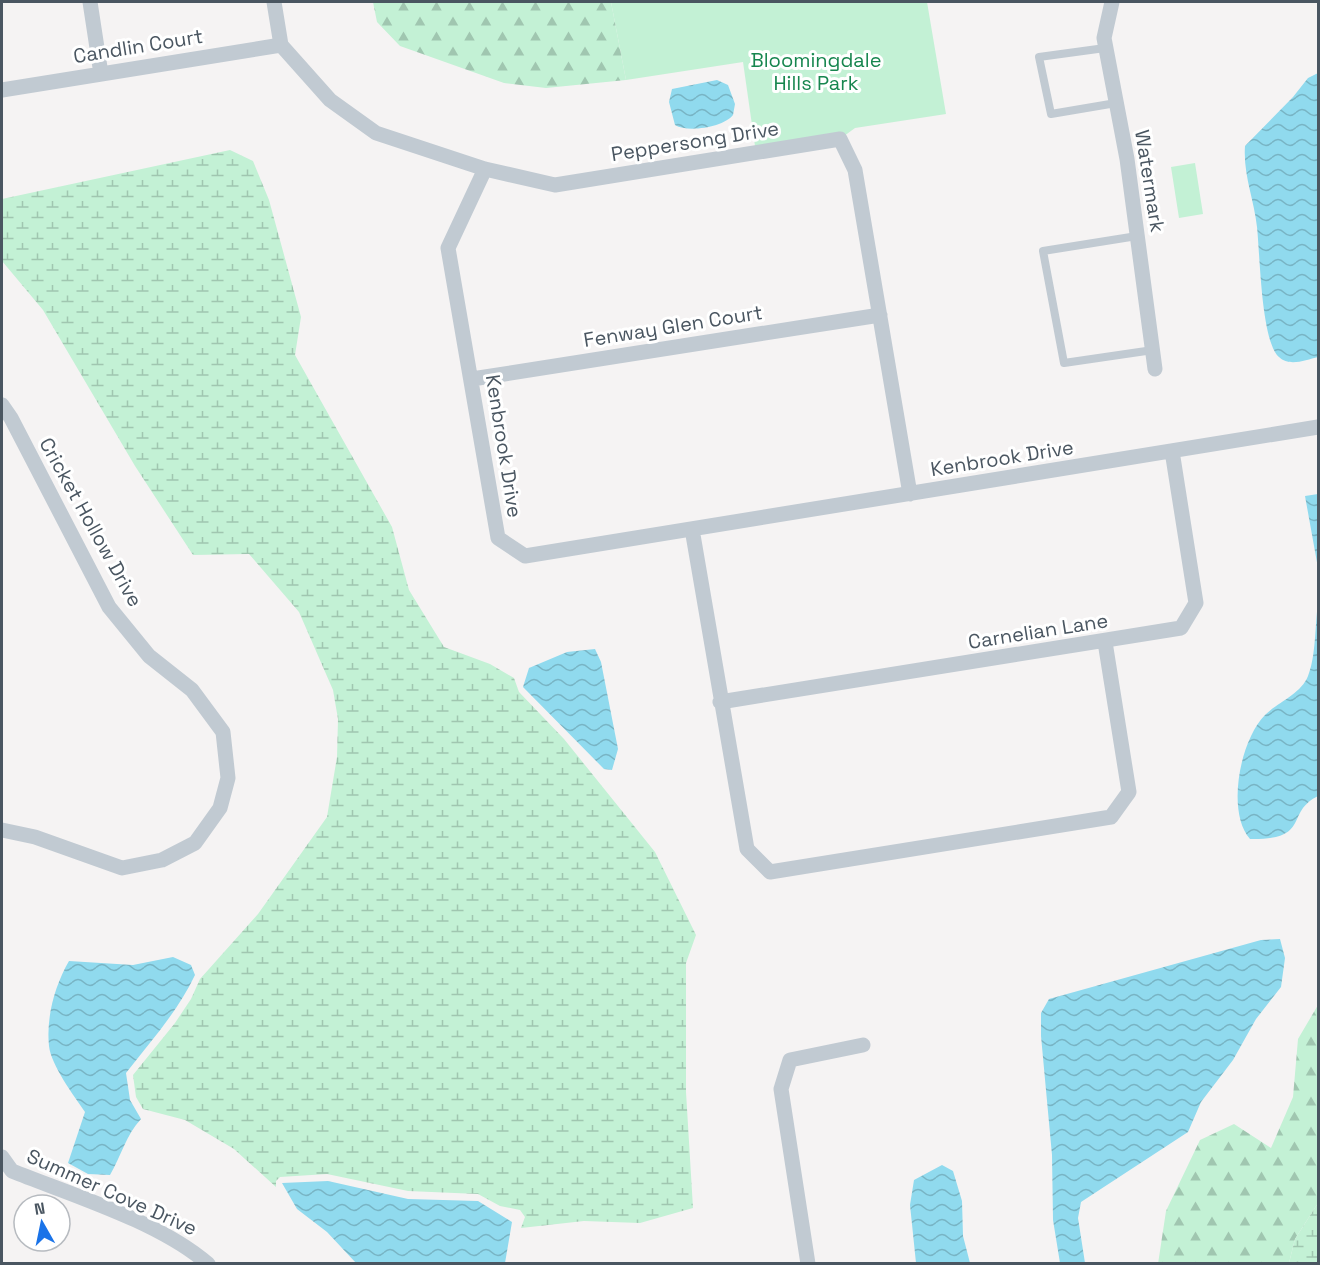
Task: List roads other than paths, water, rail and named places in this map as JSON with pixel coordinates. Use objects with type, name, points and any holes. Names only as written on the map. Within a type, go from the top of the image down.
[{"type":"street","points":[[90,2],[101,74]]},
{"type":"street","points":[[274,2],[280,45]]},
{"type":"street","name":"Watermark","points":[[1112,2],[1104,38],[1137,236],[1155,369]]},
{"type":"street","name":"Candlin Court","points":[[2,90],[280,45]]},
{"type":"street","name":"Peppersong Drive","points":[[280,45],[330,100],[376,133],[484,169],[555,185],[840,139],[855,170],[910,494]]},
{"type":"street","name":"Kenbrook Drive","points":[[484,169],[448,248],[498,538],[525,556],[1318,427]]},
{"type":"street","name":"Fenway Glen Court","points":[[472,379],[880,315]]},
{"type":"street","name":"Cricket Hollow Drive","points":[[2,405],[11,418],[109,607],[149,656],[192,690],[223,732],[228,778],[220,808],[195,843],[162,860],[122,868],[35,837],[2,830]]},
{"type":"street","name":"Carnelian Lane","points":[[720,702],[1181,628],[1196,603],[1172,452]]},
{"type":"street","points":[[692,529],[747,849],[770,872],[1111,817],[1129,792],[1105,642]]},
{"type":"street","points":[[808,1263],[781,1089],[790,1060],[863,1045]]},
{"type":"street","name":"Summer Cove Drive","points":[[2,1157],[12,1171],[135,1221],[192,1250],[208,1263]]},
{"type":"lane","points":[[1106,48],[1039,57],[1050,114],[1116,103]]},
{"type":"lane","points":[[1137,236],[1043,250],[1064,363],[1153,350]]},
{"type":"water","points":[[1318,73],[1318,357],[1288,362],[1279,357],[1268,334],[1262,296],[1256,217],[1247,177],[1245,146],[1293,97],[1308,78]]},
{"type":"water","points":[[717,80],[728,85],[735,104],[733,115],[722,123],[706,128],[697,129],[675,125],[669,102],[672,89]]},
{"type":"water","points":[[1318,494],[1318,568],[1305,496]]},
{"type":"water","points":[[1318,603],[1318,796],[1302,810],[1290,830],[1282,835],[1269,838],[1250,839],[1243,827],[1239,812],[1239,776],[1243,758],[1256,726],[1270,710],[1295,693],[1308,676],[1314,650]]},
{"type":"water","points":[[595,649],[601,662],[618,749],[612,770],[604,769],[523,687],[529,668],[567,652]]},
{"type":"water","points":[[1280,939],[1285,958],[1281,987],[1256,1019],[1233,1060],[1201,1102],[1188,1132],[1081,1202],[1078,1218],[1085,1263],[1060,1263],[1053,1220],[1052,1155],[1041,1036],[1041,1013],[1049,999],[1261,940]]},
{"type":"water","points":[[173,957],[191,965],[195,975],[172,1013],[126,1073],[130,1100],[141,1119],[110,1175],[88,1174],[68,1163],[85,1112],[58,1071],[49,1046],[50,1013],[60,980],[69,961],[133,965]]},
{"type":"water","points":[[942,1165],[953,1171],[962,1201],[963,1236],[970,1263],[916,1263],[910,1205],[914,1180]]},
{"type":"water","points":[[328,1181],[408,1199],[478,1201],[512,1222],[505,1263],[356,1263],[327,1232],[297,1209],[282,1183]]},
{"type":"park label","name":"Bloomingdale Hills Park","points":[[816,72]]}]
